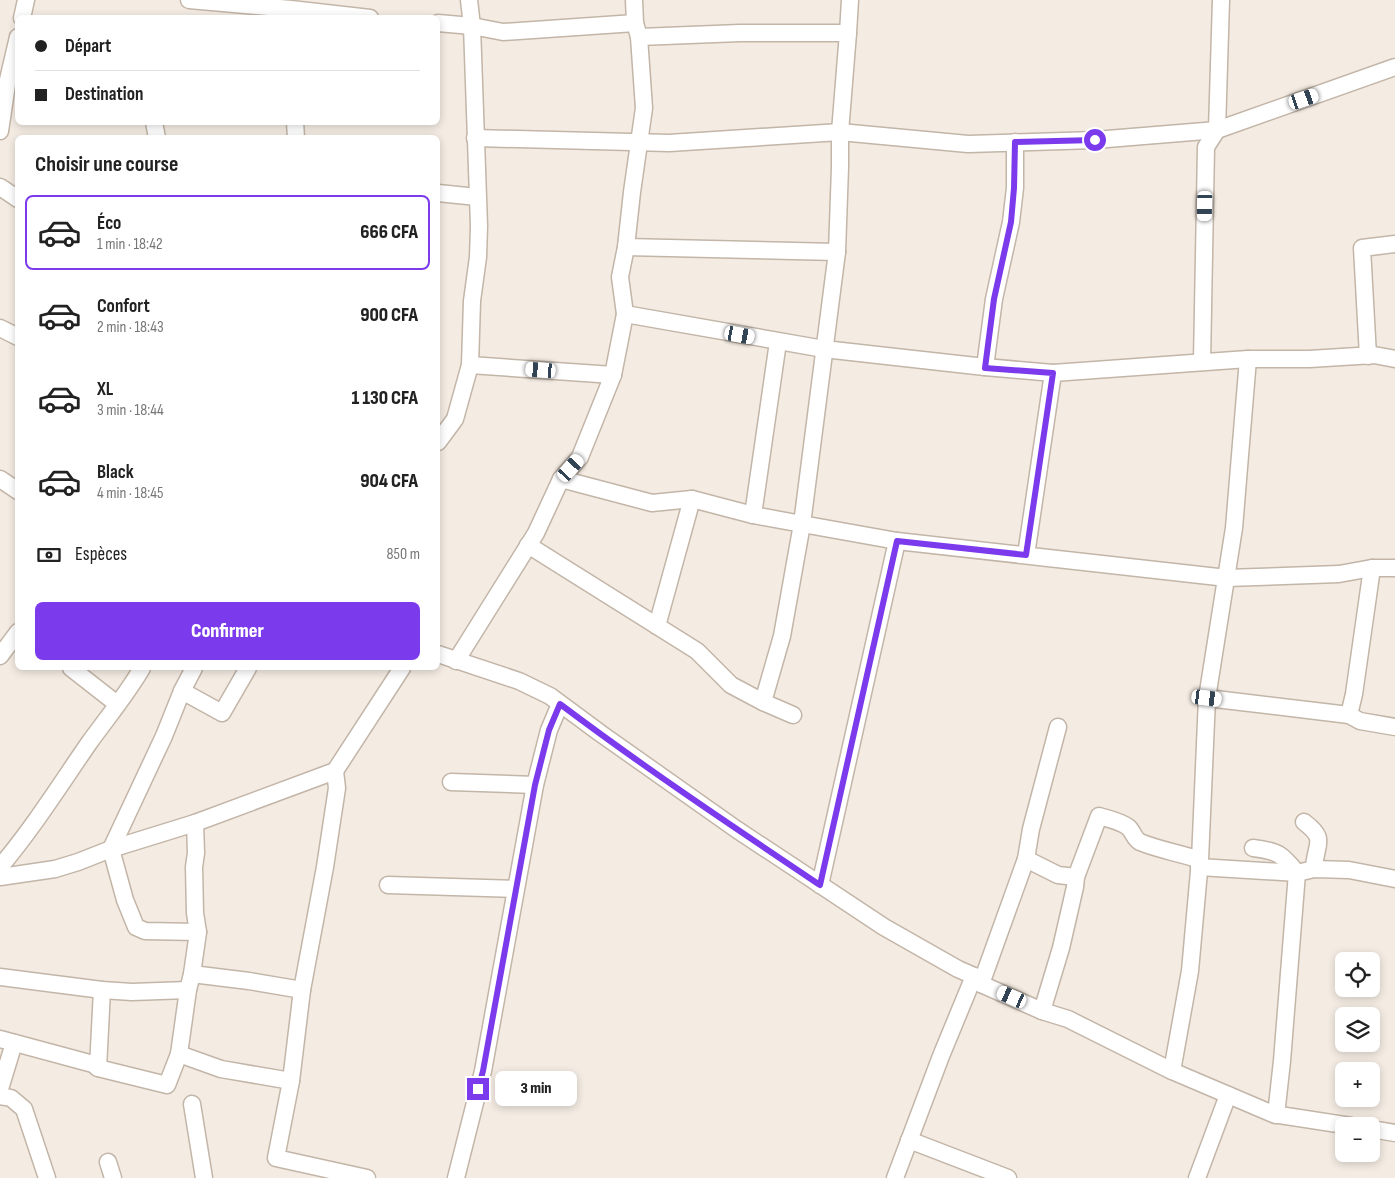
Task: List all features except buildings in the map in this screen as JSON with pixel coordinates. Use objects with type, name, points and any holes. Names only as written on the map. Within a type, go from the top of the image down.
[{"type":"street","points":[[23,15],[26,0]]},
{"type":"street","points":[[189,0],[291,13],[323,15]]},
{"type":"street","points":[[440,439],[455,419],[470,365],[472,302],[478,257],[479,226],[472,26],[469,0]]},
{"type":"street","points":[[456,661],[536,533],[561,480],[580,457],[613,375],[625,314],[620,276],[626,247],[644,108],[634,0]]},
{"type":"street","points":[[763,702],[782,636],[802,524],[824,349],[836,252],[840,132],[850,0]]},
{"type":"street","points":[[1202,362],[1206,147],[1217,130],[1221,0]]},
{"type":"street","points":[[440,23],[472,26],[503,32],[637,30],[740,33],[848,33]]},
{"type":"street","points":[[0,131],[12,85],[15,61]]},
{"type":"street","points":[[475,138],[669,143],[840,132],[968,144],[1095,140],[1217,130],[1394,72]]},
{"type":"street","points":[[985,368],[994,299],[1011,222],[1015,142]]},
{"type":"street","points":[[0,187],[15,197]]},
{"type":"street","points":[[440,193],[477,197]]},
{"type":"street","points":[[1368,356],[1362,248],[1395,244]]},
{"type":"street","points":[[626,247],[836,252]]},
{"type":"street","points":[[625,314],[824,349],[985,368],[1053,373],[1248,359],[1309,359],[1374,355],[1395,359]]},
{"type":"street","points":[[0,328],[15,336]]},
{"type":"street","points":[[753,515],[778,342]]},
{"type":"street","points":[[1172,1071],[1190,971],[1200,863],[1207,698],[1234,528],[1248,359]]},
{"type":"street","points":[[470,365],[613,375]]},
{"type":"street","points":[[1026,555],[1053,373]]},
{"type":"street","points":[[440,424],[455,419]]},
{"type":"street","points":[[0,479],[15,489]]},
{"type":"street","points":[[561,480],[652,503],[692,499],[753,515],[897,541],[1227,578],[1338,574],[1372,568],[1395,568]]},
{"type":"street","points":[[657,626],[692,499]]},
{"type":"street","points":[[820,885],[897,541]]},
{"type":"street","points":[[528,545],[697,651],[731,685],[793,715]]},
{"type":"street","points":[[1349,715],[1354,694],[1372,568]]},
{"type":"street","points":[[0,656],[15,636]]},
{"type":"street","points":[[440,655],[519,681],[550,696],[736,829],[820,885],[884,927],[977,980],[1042,1011],[1068,1020],[1172,1071],[1276,1115],[1335,1124]]},
{"type":"street","points":[[74,670],[117,704]]},
{"type":"street","points":[[0,867],[25,838],[141,670]]},
{"type":"street","points":[[193,670],[110,849],[125,900],[136,927],[145,932],[198,932]]},
{"type":"street","points":[[182,691],[222,713],[247,670]]},
{"type":"street","points":[[0,877],[55,870],[110,849],[195,824],[335,771],[401,670]]},
{"type":"street","points":[[1207,698],[1349,715],[1360,721],[1395,727]]},
{"type":"street","points":[[456,1178],[483,1071],[535,785],[549,730],[560,704]]},
{"type":"street","points":[[895,1178],[941,1056],[977,980],[1026,859],[1058,727]]},
{"type":"street","points":[[335,771],[337,788],[325,867],[302,990],[291,1081],[276,1158],[367,1178]]},
{"type":"street","points":[[451,782],[535,785]]},
{"type":"street","points":[[1042,1011],[1061,948],[1076,877],[1099,816],[1120,822],[1130,828],[1137,840],[1154,847],[1183,854],[1200,863],[1297,873],[1314,869],[1349,870],[1395,879]]},
{"type":"street","points":[[1304,822],[1316,831],[1319,840],[1314,869]]},
{"type":"street","points":[[0,1089],[7,1041],[93,1064],[98,1068],[167,1085],[179,1054],[198,932],[194,904],[195,824]]},
{"type":"street","points":[[1254,848],[1269,850],[1281,855],[1297,873],[1276,1115]]},
{"type":"street","points":[[1026,859],[1058,875],[1076,877]]},
{"type":"street","points":[[388,885],[515,889]]},
{"type":"street","points":[[192,974],[302,990]]},
{"type":"street","points":[[0,977],[102,990],[132,992],[188,990]]},
{"type":"street","points":[[98,1068],[102,990]]},
{"type":"street","points":[[179,1054],[221,1069],[291,1081]]},
{"type":"street","points":[[1197,1178],[1228,1095]]},
{"type":"street","points":[[0,1096],[11,1098],[24,1109],[47,1178]]},
{"type":"street","points":[[192,1104],[204,1178]]},
{"type":"street","points":[[1380,1130],[1395,1133]]},
{"type":"street","points":[[910,1140],[1008,1178]]},
{"type":"street","points":[[108,1162],[113,1178]]},
{"type":"route","points":[[478,1089],[483,1071],[535,785],[549,730],[560,704],[736,829],[820,885],[897,541],[1026,555],[1053,373],[985,368],[994,299],[1011,222],[1015,142],[1095,140]]}]
